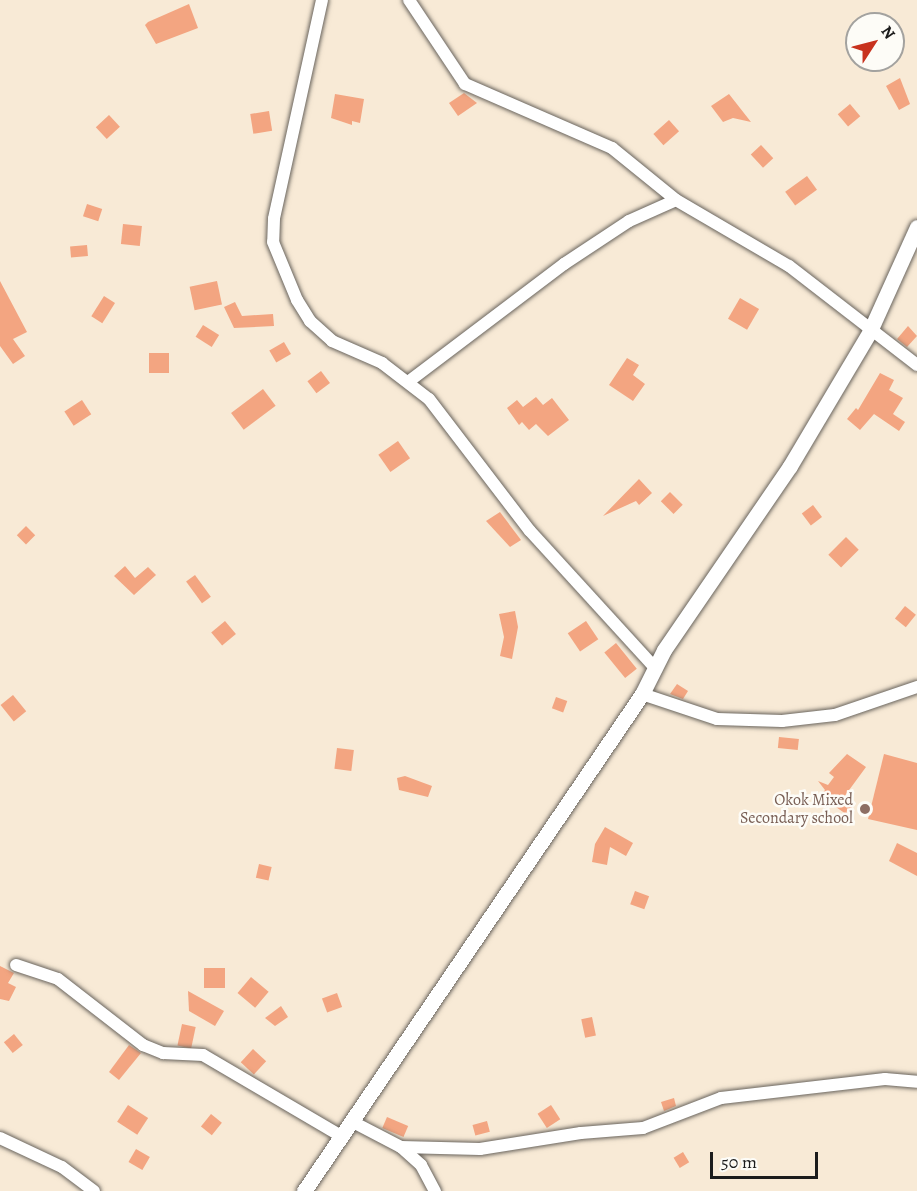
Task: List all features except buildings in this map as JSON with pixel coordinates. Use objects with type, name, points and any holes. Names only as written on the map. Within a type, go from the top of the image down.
[{"type":"street","points":[[322,0],[274,219],[273,242],[310,321],[332,341],[382,363],[429,399],[530,531],[656,669]]},
{"type":"street","points":[[409,0],[465,84],[612,148],[676,200],[789,266],[870,331],[917,365]]},
{"type":"street","points":[[408,382],[564,264],[629,221],[676,200]]},
{"type":"street","points":[[304,1191],[642,694],[690,611],[790,466],[870,331],[917,227]]},
{"type":"street","points":[[642,694],[717,719],[782,722],[835,715],[917,687]]},
{"type":"street","points":[[16,965],[58,979],[143,1045],[163,1053],[203,1055],[341,1136]]},
{"type":"street","points":[[401,1147],[480,1149],[581,1133],[643,1128],[707,1100],[885,1079],[917,1082]]},
{"type":"street","points":[[351,1121],[401,1147],[421,1165],[435,1191]]},
{"type":"street","points":[[0,1138],[62,1167],[94,1191]]},
{"type":"place","name":"Okok Mixed Secondary school","points":[[865,809]]}]
